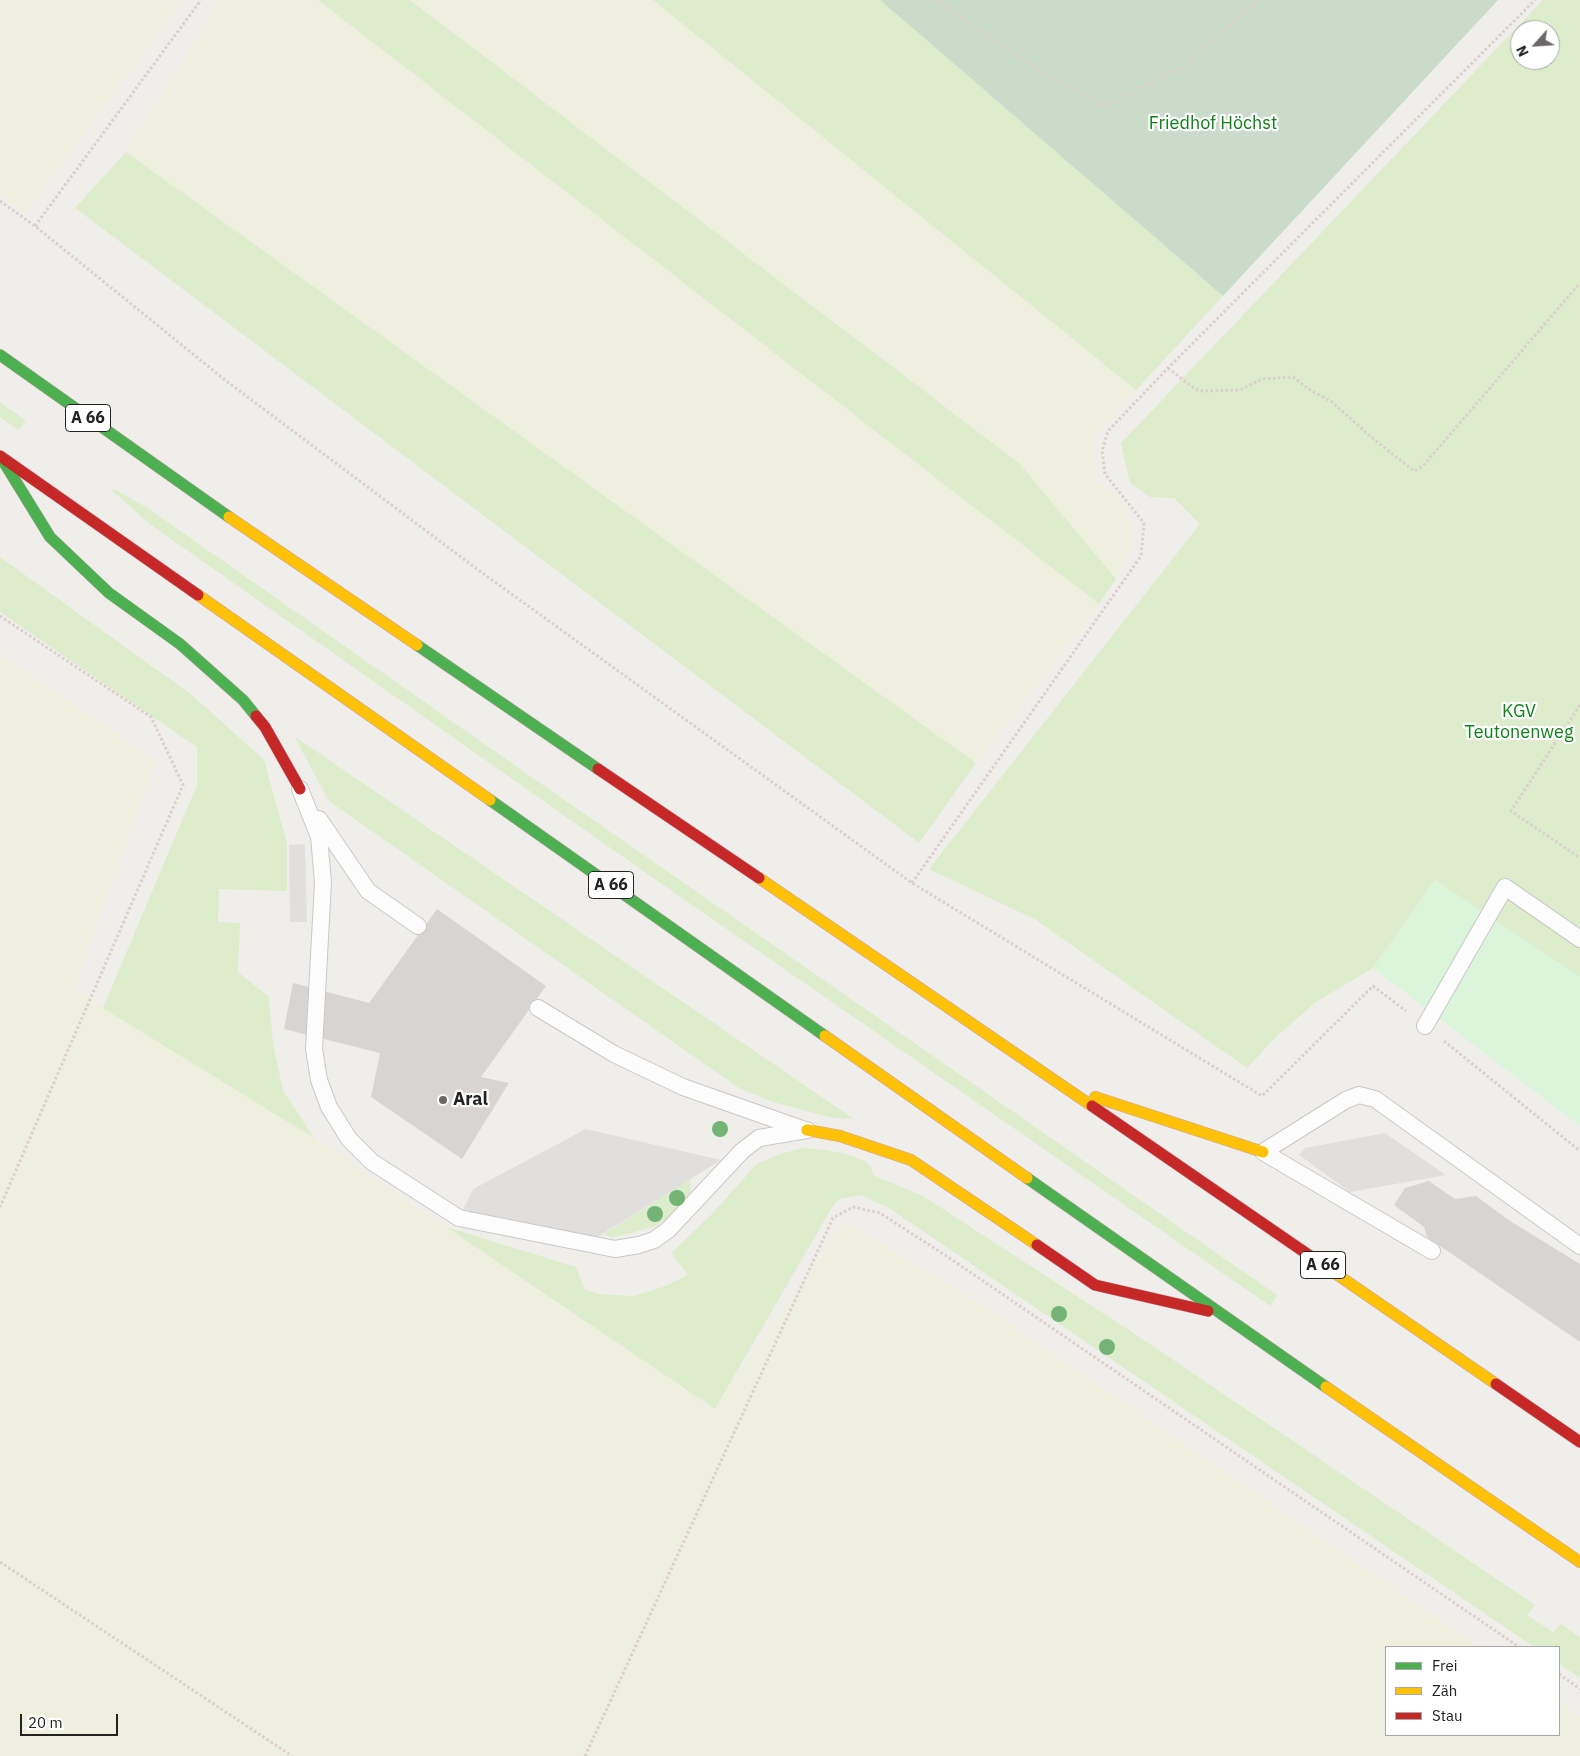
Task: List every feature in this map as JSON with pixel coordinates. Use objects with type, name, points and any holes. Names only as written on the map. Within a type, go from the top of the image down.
[{"type":"highway","name":"A 66","points":[[0,355],[177,481],[1065,1087],[1580,1442]]},
{"type":"highway","name":"A 66","points":[[0,456],[1222,1315],[1580,1562]]},
{"type":"highway","points":[[0,456],[50,537],[109,593],[180,644],[243,700],[265,727],[300,789]]},
{"type":"highway","points":[[1065,1087],[1263,1152]]},
{"type":"highway","points":[[807,1130],[840,1136],[911,1160],[1094,1285],[1222,1315]]},
{"type":"lane","points":[[300,789],[368,891],[418,926]]},
{"type":"lane","points":[[300,789],[319,838],[323,882],[314,1049],[319,1080],[329,1107],[349,1139],[372,1162],[459,1218],[616,1248],[639,1245],[654,1240],[668,1230],[742,1151],[759,1138],[807,1130]]},
{"type":"lane","points":[[1425,1026],[1505,887],[1580,939]]},
{"type":"lane","points":[[538,1008],[614,1054],[683,1087],[807,1130]]},
{"type":"lane","points":[[1432,1251],[1263,1152],[1346,1100],[1359,1095],[1375,1099],[1580,1246]]},
{"type":"path","points":[[34,226],[201,0]]},
{"type":"path","points":[[935,0],[1042,72],[1103,106],[1184,66],[1258,0]]},
{"type":"path","points":[[912,883],[1141,556],[1144,523],[1105,474],[1102,451],[1108,431],[1168,368],[1535,0]]},
{"type":"path","points":[[0,200],[225,380],[482,572],[912,883],[1262,1096],[1373,986],[1580,1151]]},
{"type":"path","points":[[1168,368],[1196,389],[1203,391],[1240,390],[1262,379],[1293,377],[1307,388],[1332,402],[1370,437],[1414,471],[1423,466],[1580,283]]},
{"type":"path","points":[[0,616],[151,717],[183,785],[0,1207]]},
{"type":"path","points":[[1580,706],[1511,810],[1580,858]]},
{"type":"path","points":[[585,1756],[833,1218],[853,1207],[880,1213],[948,1257],[1518,1646]]},
{"type":"path","points":[[0,1562],[292,1756]]},
{"type":"path","points":[[1560,1675],[1580,1689]]},
{"type":"green space","points":[[0,0],[183,0],[24,213],[0,194]]},
{"type":"green space","points":[[221,0],[318,0],[1099,604],[976,763],[126,152]]},
{"type":"green space","points":[[318,0],[410,0],[1019,463],[1116,579],[1099,604]]},
{"type":"green space","points":[[410,0],[653,0],[1136,390],[1093,437],[1093,479],[1116,497],[1128,510],[1133,547],[1116,579],[1019,463]]},
{"type":"green space","points":[[653,0],[880,0],[1223,296],[1136,390]]},
{"type":"green space","name":"Friedhof Höchst","points":[[880,0],[1498,0],[1223,296]]},
{"type":"green space","name":"KGV Teutonenweg","points":[[1543,0],[1580,0],[1580,977],[1435,880],[1373,968],[1316,1002],[1277,1036],[1247,1068],[1036,920],[929,869],[1200,524],[1174,498],[1150,497],[1130,483],[1121,443],[1510,35],[1510,70],[1560,70],[1560,20],[1524,20]]},
{"type":"green space","points":[[126,152],[976,763],[919,843],[75,208]]},
{"type":"green space","points":[[0,402],[26,421],[19,430],[0,417]]},
{"type":"green space","points":[[114,489],[149,509],[1277,1295],[1270,1306],[646,873],[151,525],[111,490]]},
{"type":"green space","points":[[0,557],[192,695],[264,760],[287,843],[287,891],[219,889],[218,922],[240,923],[238,972],[269,997],[273,1044],[283,1090],[314,1138],[103,1008],[197,785],[197,747],[0,612]]},
{"type":"green space","points":[[0,654],[155,761],[74,988],[314,1138],[714,1409],[844,1222],[977,1302],[1478,1646],[1385,1646],[1385,1736],[1560,1736],[1560,1703],[1580,1717],[1580,1756],[0,1756]]},
{"type":"green space","points":[[294,736],[854,1119],[833,1118],[773,1102],[739,1088],[329,801]]},
{"type":"green space","points":[[1435,880],[1580,977],[1580,1126],[1373,968]]},
{"type":"green space","points":[[803,1148],[843,1153],[865,1161],[871,1167],[873,1175],[923,1196],[1135,1334],[1535,1605],[1527,1615],[1553,1632],[1561,1624],[1580,1637],[1580,1678],[1560,1665],[1560,1646],[1533,1646],[889,1208],[861,1195],[840,1199],[834,1204],[715,1409],[446,1227],[576,1267],[585,1290],[599,1294],[633,1296],[663,1287],[688,1275],[671,1253],[709,1217],[757,1164],[780,1154]]},
{"type":"green space","points":[[690,1179],[691,1192],[688,1200],[674,1214],[656,1226],[612,1238],[604,1234]]},
{"type":"shaded area","points":[[305,844],[307,922],[290,922],[289,845]]},
{"type":"shaded area","points":[[586,1129],[721,1160],[588,1243],[459,1218],[473,1189]]},
{"type":"shaded area","points":[[1385,1133],[1446,1175],[1350,1192],[1299,1155],[1305,1148]]},
{"type":"building","points":[[437,909],[546,986],[481,1077],[509,1083],[462,1159],[371,1097],[380,1053],[284,1029],[293,983],[369,1003]]},
{"type":"building","points":[[1429,1181],[1455,1199],[1476,1196],[1510,1221],[1580,1264],[1580,1342],[1427,1237],[1424,1227],[1394,1205],[1405,1188]]},
{"type":"traffic: fast","points":[[0,355],[229,517]]},
{"type":"traffic: fast","points":[[5,464],[50,537],[109,593],[180,644],[243,700],[256,716]]},
{"type":"traffic: fast","points":[[417,645],[598,769]]},
{"type":"traffic: fast","points":[[490,800],[825,1036]]},
{"type":"traffic: fast","points":[[1027,1178],[1326,1387]]},
{"type":"traffic: slow","points":[[229,517],[417,645]]},
{"type":"traffic: slow","points":[[198,595],[490,800]]},
{"type":"traffic: slow","points":[[759,878],[1092,1106]]},
{"type":"traffic: slow","points":[[825,1036],[1027,1178]]},
{"type":"traffic: slow","points":[[1095,1097],[1263,1152]]},
{"type":"traffic: slow","points":[[807,1130],[840,1136],[911,1160],[1037,1245]]},
{"type":"traffic: slow","points":[[1329,1269],[1496,1384]]},
{"type":"traffic: slow","points":[[1326,1387],[1580,1562]]},
{"type":"traffic: jam","points":[[0,456],[198,595]]},
{"type":"traffic: jam","points":[[256,716],[265,727],[300,789]]},
{"type":"traffic: jam","points":[[598,769],[759,878]]},
{"type":"traffic: jam","points":[[1092,1106],[1329,1269]]},
{"type":"traffic: jam","points":[[1037,1245],[1095,1285],[1208,1311]]},
{"type":"traffic: jam","points":[[1496,1384],[1580,1442]]},
{"type":"place","name":"Aral","points":[[443,1100]]}]
